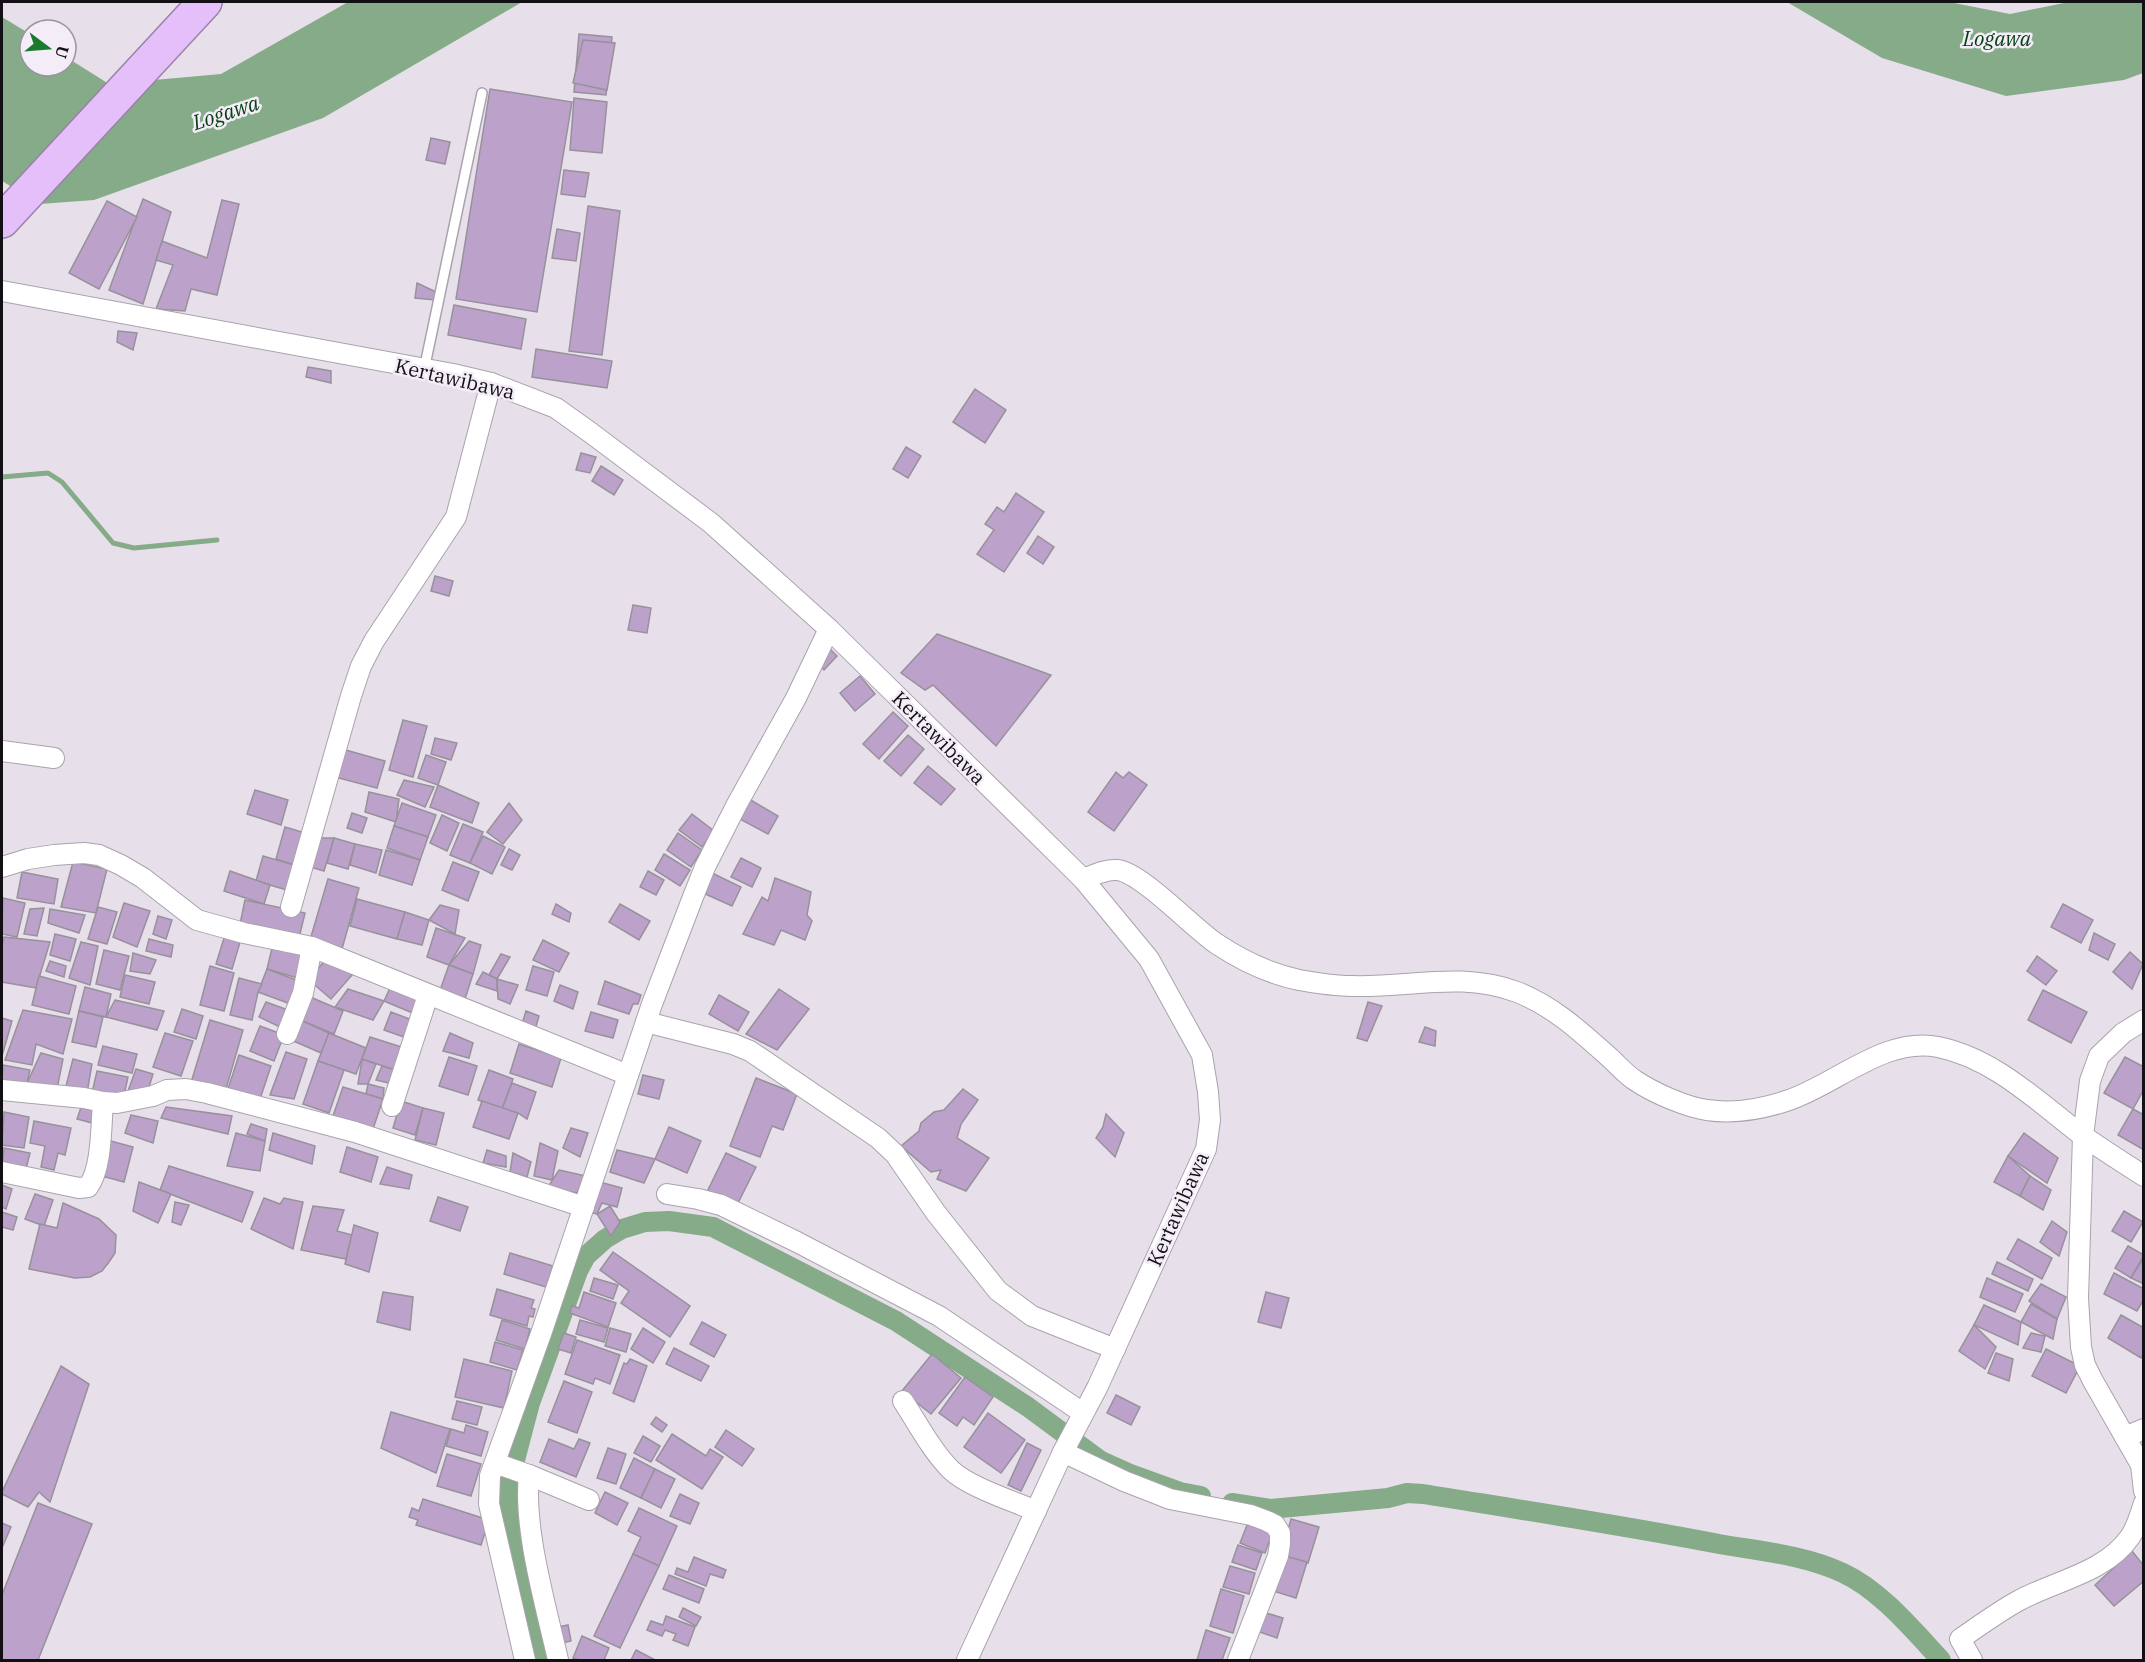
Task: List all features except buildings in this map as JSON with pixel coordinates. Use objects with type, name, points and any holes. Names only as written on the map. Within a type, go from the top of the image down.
[{"type":"highway","points":[[2,221],[206,2]]},
{"type":"street","name":"Kertawibawa","points":[[2,291],[453,374],[491,384],[556,408],[711,523],[829,629],[1083,879],[1149,959],[1202,1055],[1210,1120],[1206,1149],[1097,1389],[1064,1449],[968,1660]]},
{"type":"street","points":[[291,907],[361,666],[374,641],[456,517],[491,384]]},
{"type":"street","points":[[509,1468],[584,1207],[646,1022],[705,867],[796,698],[829,629]]},
{"type":"street","points":[[2,751],[54,758]]},
{"type":"street","points":[[2,867],[28,859],[54,855],[84,853],[99,855],[143,878],[197,920],[226,929],[312,947],[628,1075]]},
{"type":"street","points":[[1083,879],[1112,870],[1130,874],[1217,944],[1269,971],[1289,978],[1354,986],[1426,981],[1475,981],[1517,992],[1549,1007],[1578,1029],[1635,1081],[1677,1101],[1707,1110],[1748,1111],[1791,1100],[1883,1054],[1916,1044],[1939,1047],[1985,1064],[2092,1142],[2144,1176]]},
{"type":"street","points":[[287,1034],[303,993],[312,947]]},
{"type":"street","points":[[392,1106],[428,995]]},
{"type":"street","points":[[2144,1020],[2124,1033],[2099,1056],[2090,1080],[2092,1142],[2078,1298],[2081,1347],[2085,1365],[2092,1381],[2134,1433],[2144,1491]]},
{"type":"street","points":[[646,1022],[733,1044],[750,1051],[878,1138],[895,1154],[936,1213],[998,1291],[1032,1316],[1113,1354]]},
{"type":"street","points":[[2,1090],[117,1103],[153,1096],[167,1090],[186,1089],[207,1093],[364,1135],[584,1207]]},
{"type":"street","points":[[2,1172],[79,1188],[88,1187],[92,1181],[98,1153],[103,1102]]},
{"type":"street","points":[[667,1194],[721,1205],[929,1311],[1081,1418]]},
{"type":"street","points":[[903,1401],[940,1457],[953,1472],[979,1487],[1036,1511]]},
{"type":"street","points":[[1064,1449],[1124,1481],[1170,1499],[1251,1515],[1275,1525],[1280,1533],[1281,1544],[1278,1556],[1238,1660]]},
{"type":"street","points":[[509,1468],[527,1492],[534,1547],[558,1660]]},
{"type":"street","points":[[525,1660],[489,1504],[490,1476],[509,1468],[589,1500]]},
{"type":"street","points":[[1972,1660],[1960,1641],[2020,1600],[2092,1569],[2117,1551],[2130,1538],[2144,1503]]},
{"type":"lane","points":[[424,370],[483,93]]},
{"type":"water","name":"Logawa","points":[[348,2],[522,2],[323,118],[94,200],[40,204],[2,181],[2,17],[18,27],[18,78],[78,78],[78,65],[109,84],[221,74]]},
{"type":"water","name":"Logawa","points":[[1787,2],[1949,2],[2010,14],[2069,2],[2143,2],[2143,73],[2124,80],[2006,96],[1882,58]]},
{"type":"waterway","points":[[2,477],[48,473],[62,482],[113,543],[134,548],[217,540]]},
{"type":"waterway","points":[[546,1660],[508,1496],[509,1483],[530,1403],[578,1271],[586,1256],[605,1239],[622,1229],[645,1222],[669,1221],[713,1227],[896,1321],[1028,1407],[1101,1461],[1180,1492],[1201,1496]]},
{"type":"waterway","points":[[1232,1503],[1270,1509],[1388,1498],[1407,1493],[1423,1494],[1798,1558],[1828,1567],[1857,1580],[1883,1600],[1941,1660]]}]
